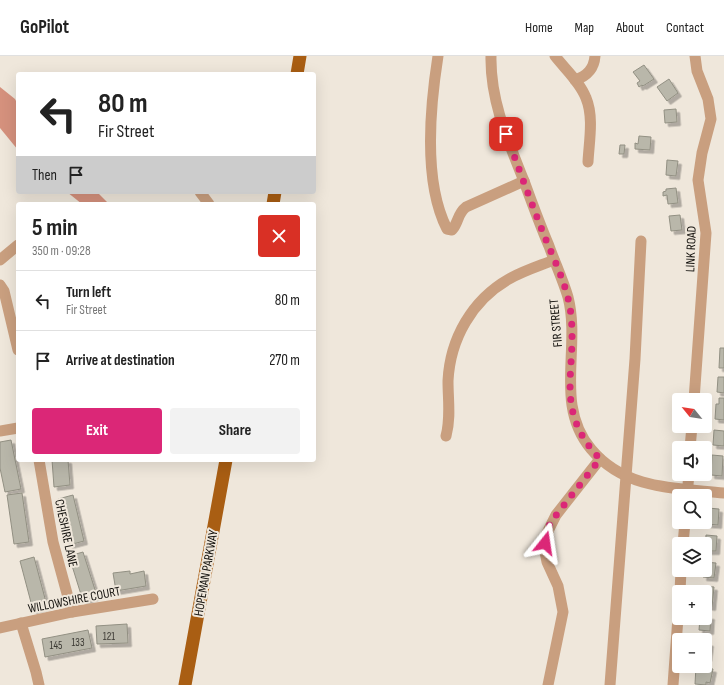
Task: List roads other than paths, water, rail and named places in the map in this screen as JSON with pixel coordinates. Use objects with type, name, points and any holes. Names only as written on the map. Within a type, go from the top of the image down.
[{"type":"main road","points":[[297,72],[300,56]]},
{"type":"main road","name":"HOPEMAN PARKWAY","points":[[185,685],[226,462]]},
{"type":"street","points":[[438,56],[432,100],[431,150],[436,190],[447,229],[452,230],[454,228],[460,212],[466,207],[524,181]]},
{"type":"street","name":"FIR STREET","points":[[491,56],[496,98],[502,121],[564,284],[571,313],[572,343],[569,384],[572,411],[584,439],[600,459],[625,477],[672,490]]},
{"type":"street","points":[[555,56],[575,80],[586,98],[589,107],[588,162]]},
{"type":"street","points":[[575,80],[589,72],[593,66],[595,56]]},
{"type":"street","name":"LINK ROAD","points":[[694,56],[697,72],[708,99],[711,119],[700,160],[698,180],[706,233],[695,393]]},
{"type":"street","points":[[202,194],[208,202]]},
{"type":"street","points":[[610,685],[635,359],[641,241]]},
{"type":"street","points":[[0,260],[16,247]]},
{"type":"street","points":[[446,436],[449,421],[450,367],[458,336],[466,320],[483,300],[498,286],[511,278],[554,260]]},
{"type":"street","points":[[0,285],[4,291],[16,331]]},
{"type":"street","points":[[0,431],[16,428]]},
{"type":"street","points":[[548,685],[563,612],[558,586],[547,562],[545,552],[547,533],[556,515],[600,459]]},
{"type":"street","name":"CHESHIRE LANE","points":[[39,462],[53,542],[72,612]]},
{"type":"street","name":"FIR STREET","points":[[712,493],[724,493]]},
{"type":"street","name":"WILLOWSHIRE COURT","points":[[0,628],[72,612],[153,599]]},
{"type":"street","points":[[21,624],[39,685]]},
{"type":"street","points":[[673,685],[677,625]]}]
